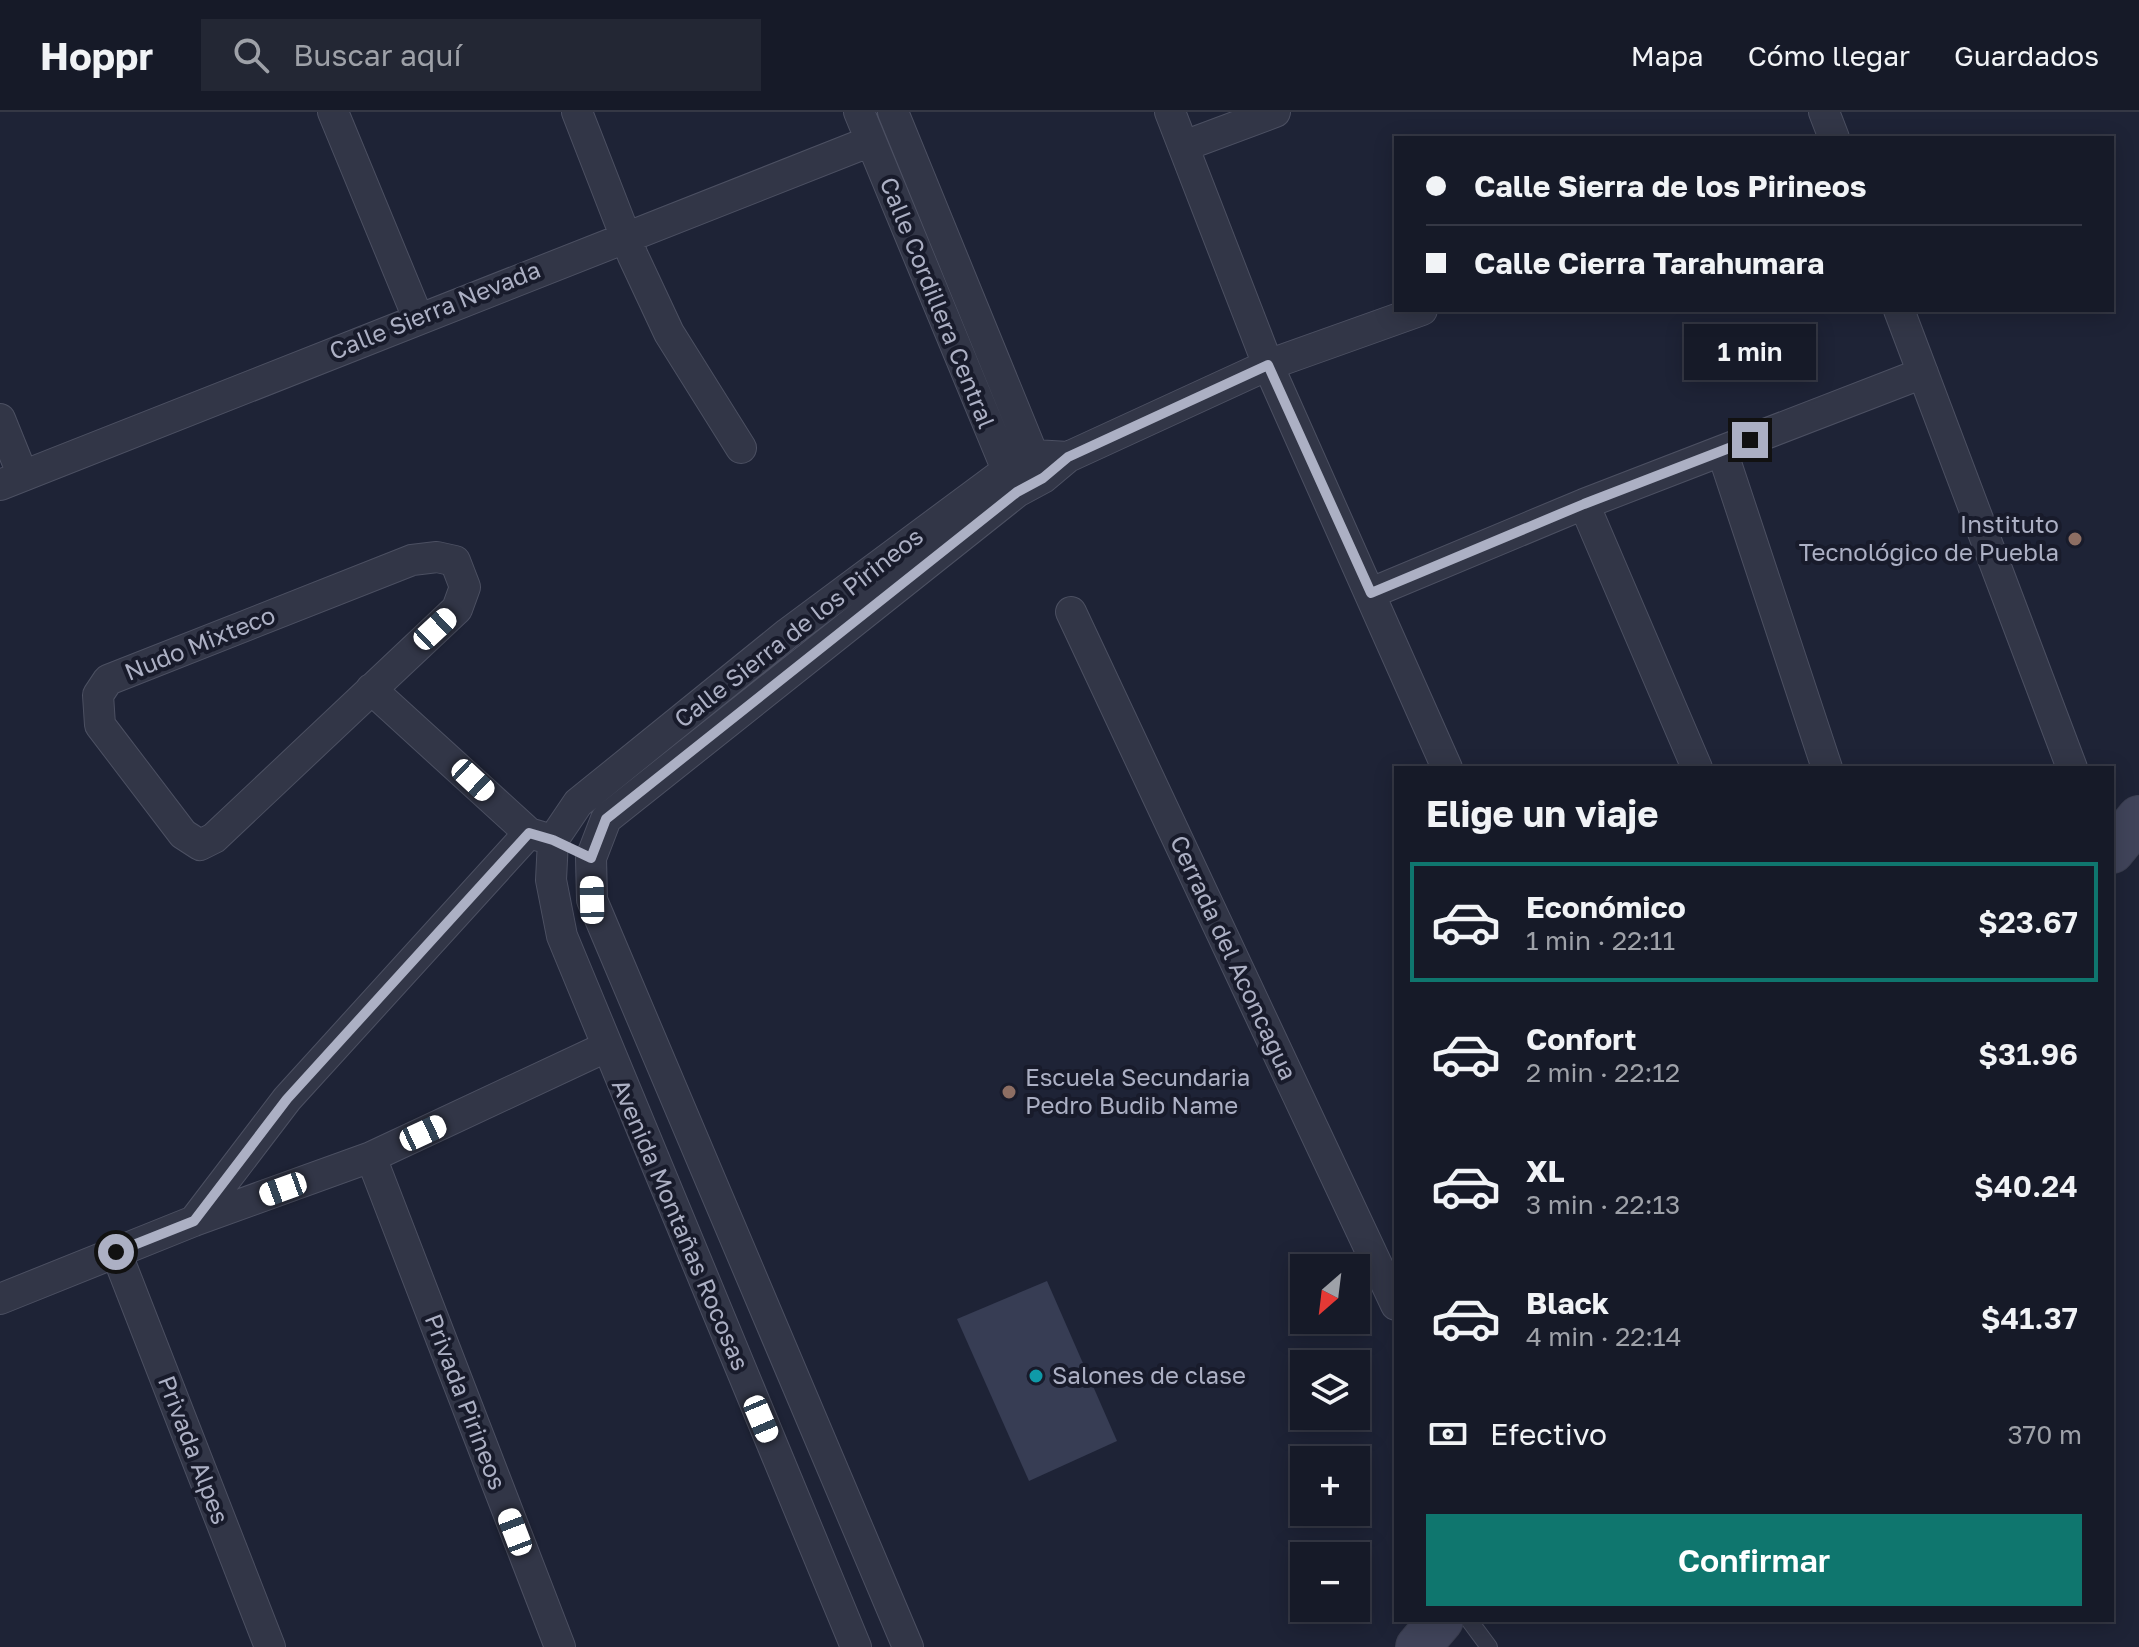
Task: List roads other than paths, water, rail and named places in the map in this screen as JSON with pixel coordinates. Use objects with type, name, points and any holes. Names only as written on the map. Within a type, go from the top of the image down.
[{"type":"street","points":[[333,112],[418,318]]},
{"type":"street","points":[[577,112],[633,256],[669,333],[741,448]]},
{"type":"street","name":"Calle Cordillera Central","points":[[859,112],[1025,474]]},
{"type":"street","name":"Calle Cordillera Central","points":[[893,112],[1025,474]]},
{"type":"street","points":[[1170,112],[1268,365],[1446,766]]},
{"type":"street","points":[[1184,146],[1275,112]]},
{"type":"street","points":[[1824,112],[1833,136]]},
{"type":"street","name":"Calle Sierra Nevada","points":[[11,480],[871,141]]},
{"type":"street","points":[[1025,474],[1268,365],[1416,312]]},
{"type":"street","points":[[1900,312],[2071,766]]},
{"type":"street","points":[[1371,593],[1584,504],[1923,373]]},
{"type":"street","points":[[0,419],[11,480]]},
{"type":"street","points":[[1722,451],[1826,766]]},
{"type":"street","name":"Calle Sierra de los Pirineos","points":[[194,1221],[287,1099],[541,836],[788,633],[1025,474]]},
{"type":"street","name":"Calle Sierra de los Pirineos","points":[[591,858],[606,819],[1025,474]]},
{"type":"street","points":[[1584,504],[1696,766]]},
{"type":"street","name":"Nudo Mixteco","points":[[437,557],[455,561],[465,587],[457,609],[371,689],[214,838],[200,845],[183,834],[100,725],[97,711],[98,695],[108,680],[412,560],[437,557]]},
{"type":"street","name":"Cerrada del Aconcagua","points":[[1071,612],[1394,1301]]},
{"type":"street","points":[[371,689],[541,836],[591,858]]},
{"type":"street","points":[[2114,849],[2139,818]]},
{"type":"street","name":"Avenida Montañas Rocosas","points":[[541,836],[562,936],[856,1647]]},
{"type":"street","name":"Avenida Montañas Rocosas","points":[[591,858],[592,900],[908,1647]]},
{"type":"street","points":[[0,1299],[194,1221],[371,1157],[606,1047]]},
{"type":"street","name":"Privada Pirineos","points":[[371,1157],[560,1647]]},
{"type":"street","name":"Privada Alpes","points":[[116,1252],[270,1647]]},
{"type":"street","points":[[1418,1647],[1439,1622]]},
{"type":"lane","points":[[1470,1622],[1489,1647]]},
{"type":"place","name":"Instituto Tecnológico de Puebla","points":[[2075,539]]},
{"type":"place","name":"Escuela Secundaria Pedro Budib Name","points":[[1009,1092]]},
{"type":"place","name":"Salones de clase","points":[[1036,1376]]}]
